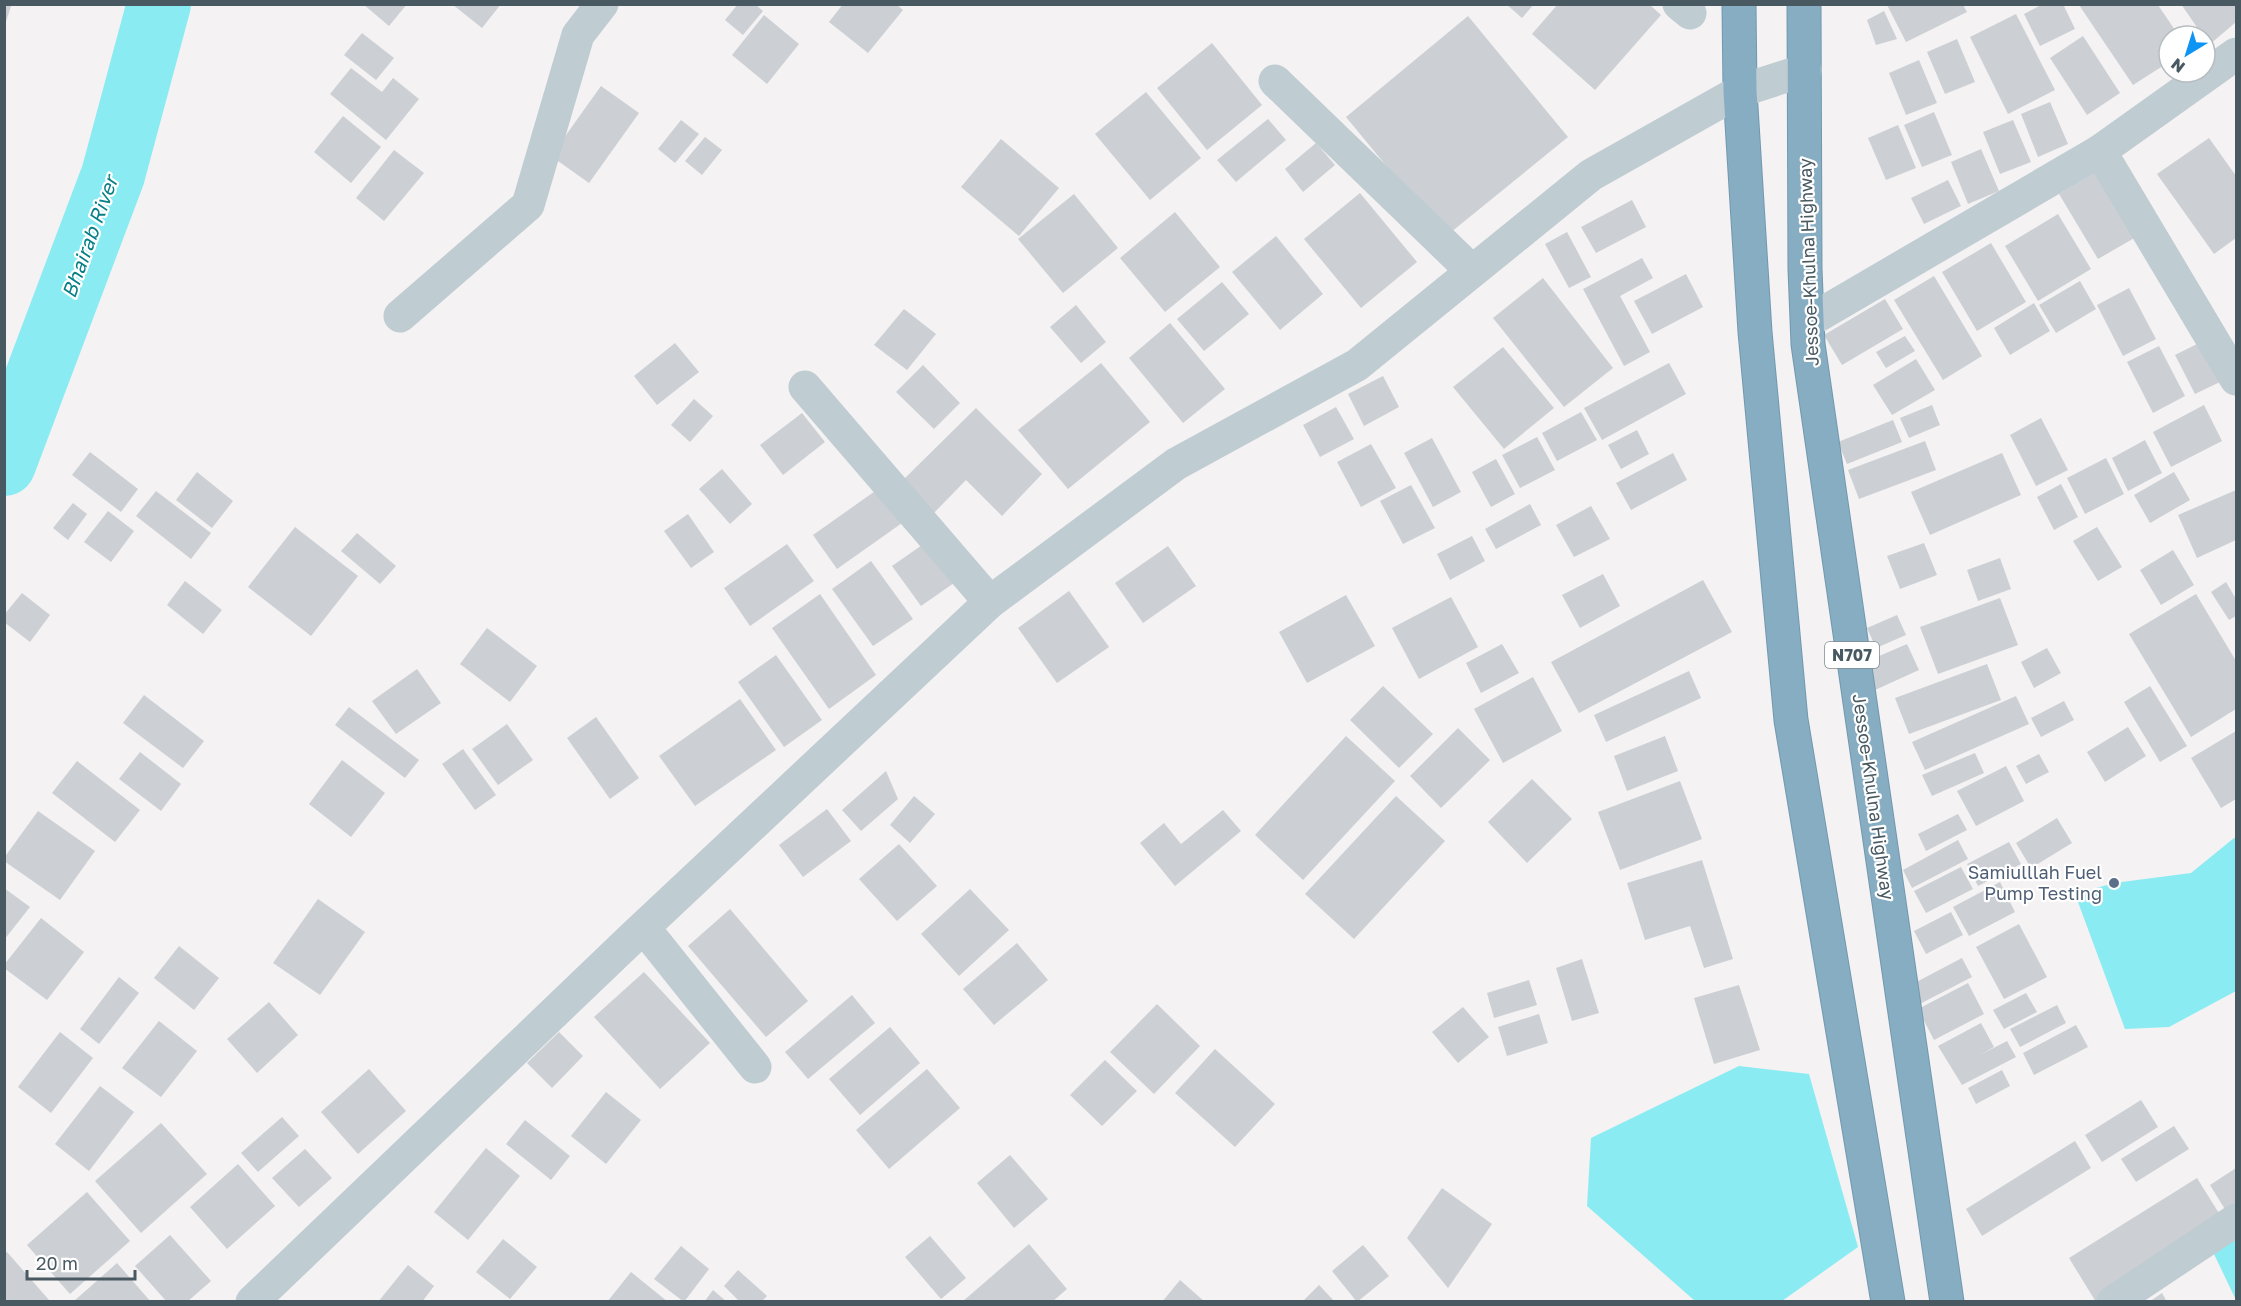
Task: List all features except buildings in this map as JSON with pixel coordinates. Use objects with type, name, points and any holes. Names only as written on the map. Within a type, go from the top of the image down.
[{"type":"highway","points":[[1739,4],[1740,91],[1755,332],[1791,720],[1888,1302]]},
{"type":"highway","name":"Jessoe-Khulna Highway","points":[[1804,4],[1805,269],[1809,321],[1808,344],[1947,1302]]},
{"type":"street","points":[[400,316],[528,205],[578,35],[602,4]]},
{"type":"street","points":[[1809,321],[2100,151],[2236,54]]},
{"type":"street","points":[[252,1302],[990,602],[1176,464],[1357,365],[1591,175],[1740,91],[1805,70]]},
{"type":"street","points":[[1275,81],[1472,271]]},
{"type":"street","points":[[2100,151],[2236,379]]},
{"type":"street","points":[[805,387],[990,602]]},
{"type":"street","points":[[644,928],[755,1067]]},
{"type":"street","points":[[2113,1302],[2236,1220]]},
{"type":"water","points":[[2236,838],[2236,991],[2169,1027],[2125,1029],[2075,894],[2114,883],[2191,873]]},
{"type":"water","points":[[1739,1066],[1809,1074],[1858,1247],[1782,1301],[1695,1301],[1587,1206],[1591,1138]]},
{"type":"water","points":[[2236,1240],[2236,1300],[2213,1252]]},
{"type":"waterway","name":"Bhairab River","points":[[4,464],[113,175],[159,4]]},
{"type":"place","name":"Samiulllah Fuel Pump Testing","points":[[2114,883]]}]
